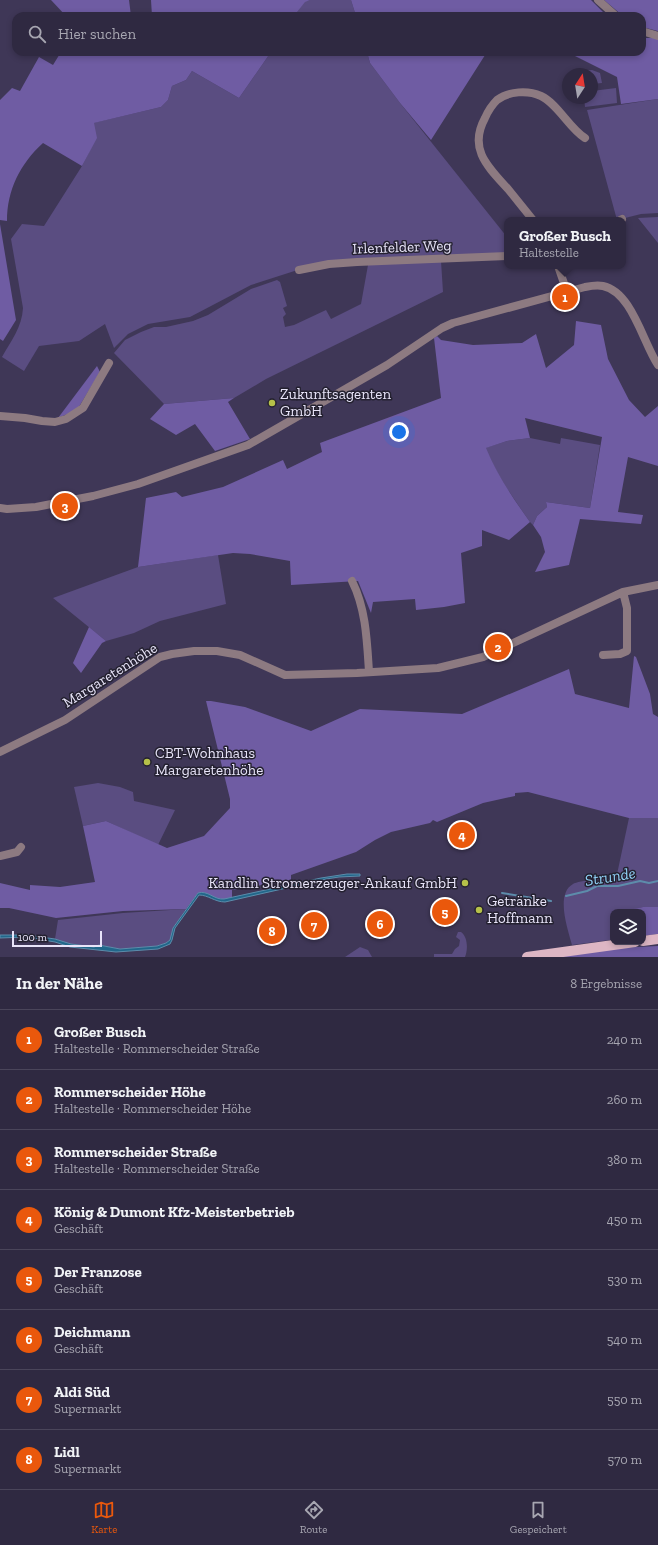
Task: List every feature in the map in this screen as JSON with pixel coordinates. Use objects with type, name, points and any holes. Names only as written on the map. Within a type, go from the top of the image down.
[{"type":"main road","points":[[646,941],[658,939]]},
{"type":"main road","points":[[527,957],[613,945]]},
{"type":"street","points":[[598,0],[612,12]]},
{"type":"street","points":[[646,32],[658,36]]},
{"type":"street","points":[[530,217],[485,163],[479,144],[480,127],[491,108],[496,101],[509,94],[518,92],[541,97],[561,114],[576,133],[585,138]]},
{"type":"street","name":"Irlenfelder Weg","points":[[298,270],[329,264],[504,256]]},
{"type":"street","points":[[559,269],[567,292]]},
{"type":"street","points":[[0,508],[36,507],[93,496],[138,484],[248,445],[387,365],[442,328],[453,323],[584,287],[602,286],[614,290],[625,301],[658,365]]},
{"type":"street","points":[[0,416],[25,418],[42,422],[55,422],[66,418],[83,408],[109,363]]},
{"type":"street","points":[[352,581],[359,595],[363,608],[369,672],[438,668],[483,657],[624,592],[658,585]]},
{"type":"street","points":[[603,655],[620,654],[627,651],[627,608],[624,592]]},
{"type":"street","name":"Margaretenhöhe","points":[[0,752],[64,720],[160,657],[172,654],[194,651],[217,651],[240,655],[285,675],[369,672]]},
{"type":"street","points":[[0,856],[17,852],[21,847]]},
{"type":"shaded area","points":[[51,0],[129,0],[130,12],[62,12]]},
{"type":"shaded area","points":[[151,0],[310,0],[305,2],[297,12],[152,12]]},
{"type":"shaded area","points":[[351,0],[355,12],[297,12],[305,1]]},
{"type":"shaded area","points":[[351,0],[591,0],[603,12],[355,12]]},
{"type":"shaded area","points":[[604,0],[658,0],[658,31],[646,28],[646,12],[618,12]]},
{"type":"shaded area","points":[[646,38],[658,38],[658,99],[621,104],[617,77],[575,56],[646,56]]},
{"type":"shaded area","points":[[59,56],[268,56],[239,98],[192,71],[186,80],[172,86],[168,100],[161,107],[94,123],[97,138],[82,166],[43,143],[28,160],[16,178],[9,199],[7,221],[0,220],[0,100],[12,88],[20,91],[39,57],[53,65]]},
{"type":"shaded area","points":[[268,56],[368,56],[370,63],[400,103],[504,233],[504,254],[310,266],[251,285],[190,317],[148,324],[128,334],[114,348],[105,324],[79,341],[39,346],[24,371],[2,357],[21,321],[23,308],[11,239],[22,224],[44,226],[82,166],[96,138],[93,123],[161,107],[168,100],[172,86],[186,80],[192,71],[239,98]]},
{"type":"shaded area","points":[[368,56],[484,56],[431,140],[400,103],[370,63]]},
{"type":"shaded area","points":[[598,72],[600,73],[602,83],[598,83]]},
{"type":"shaded area","points":[[616,88],[617,103],[585,107],[585,104],[598,104],[598,90]]},
{"type":"shaded area","points":[[658,99],[658,213],[641,214],[626,218],[616,217],[587,110]]},
{"type":"shaded area","points":[[658,217],[658,243],[638,218]]},
{"type":"shaded area","points":[[0,224],[16,320],[3,341],[0,339]]},
{"type":"shaded area","points":[[441,261],[443,292],[266,379],[234,398],[164,404],[114,353],[125,340],[141,332],[154,327],[166,327],[193,321],[208,315],[251,289],[277,280],[280,282],[287,306],[283,308],[286,314],[283,317],[285,327],[294,325],[326,310],[331,319],[361,304],[368,265]]},
{"type":"shaded area","points":[[576,321],[601,325],[608,359],[629,400],[645,417],[658,406],[658,466],[628,457],[618,512],[643,515],[641,524],[580,519],[569,565],[535,572],[545,552],[541,537],[533,525],[537,516],[547,507],[546,502],[590,508],[602,437],[525,418],[530,438],[507,441],[486,448],[500,477],[530,522],[509,540],[482,530],[482,546],[461,553],[465,603],[416,610],[415,599],[373,602],[371,613],[358,581],[291,585],[290,561],[250,554],[233,553],[138,567],[146,498],[176,492],[182,497],[223,487],[283,460],[287,469],[322,452],[320,443],[441,398],[434,338],[437,336],[441,340],[473,345],[522,343],[536,334],[546,368],[574,345]]},
{"type":"shaded area","points":[[97,366],[100,372],[77,410],[58,418]]},
{"type":"shaded area","points":[[234,398],[228,402],[250,439],[215,451],[195,424],[176,435],[150,419],[164,404]]},
{"type":"shaded area","points":[[530,438],[560,444],[561,438],[600,445],[590,508],[546,502],[547,507],[537,516],[533,525],[530,522],[500,477],[485,448],[507,441]]},
{"type":"shaded area","points":[[218,555],[226,604],[160,621],[134,633],[106,641],[53,598],[138,567]]},
{"type":"shaded area","points":[[89,627],[106,641],[102,643],[81,673],[73,663]]},
{"type":"shaded area","points":[[634,656],[636,657],[650,694],[653,714],[658,717],[658,818],[629,818],[528,792],[515,793],[515,796],[483,803],[437,822],[433,820],[430,823],[391,832],[356,852],[291,875],[291,880],[232,890],[232,898],[223,900],[212,898],[207,894],[198,893],[186,909],[123,911],[56,918],[9,908],[0,908],[0,883],[30,890],[30,885],[60,887],[95,882],[83,826],[106,821],[167,848],[204,836],[230,808],[230,799],[206,701],[245,707],[311,731],[360,709],[462,714],[569,669],[575,694],[629,708]]},
{"type":"shaded area","points":[[98,783],[120,787],[133,792],[134,801],[175,810],[158,845],[106,821],[83,826],[74,787]]},
{"type":"shaded area","points":[[629,818],[658,818],[658,907],[610,909],[610,940],[572,945],[564,913],[565,896],[568,889],[576,883],[593,880],[616,879]]},
{"type":"shaded area","points":[[643,907],[658,907],[658,934],[646,936],[646,909],[634,909]]},
{"type":"shaded area","points":[[186,909],[173,928],[170,940],[157,946],[120,949],[99,945],[94,947],[71,944],[55,939],[58,920],[123,913]]},
{"type":"shaded area","points":[[458,932],[463,934],[466,940],[467,951],[465,957],[434,957],[434,954],[452,954],[459,946],[460,940],[456,937]]},
{"type":"shaded area","points":[[658,946],[658,957],[553,957],[614,948]]},
{"type":"shaded area","points":[[360,947],[368,950],[372,957],[345,957]]},
{"type":"water","points":[[347,874],[360,874],[360,876],[326,879],[225,902],[199,895],[175,928],[170,944],[158,949],[116,952],[70,947],[55,942],[26,937],[0,938],[0,935],[27,935],[55,939],[71,944],[94,947],[99,945],[120,949],[157,946],[170,940],[173,928],[198,893],[202,892],[220,899],[224,899],[321,878]]},
{"type":"waterway","name":"Strunde","points":[[566,896],[587,891],[597,886],[618,886],[640,881],[649,883],[658,881]]},
{"type":"waterway","name":"Strunde","points":[[502,893],[551,901]]},
{"type":"place","name":"Großer Busch","points":[[565,297]]},
{"type":"place","name":"Zukunftsagenten GmbH","points":[[272,403]]},
{"type":"place","name":"Rommerscheider Straße","points":[[65,506]]},
{"type":"place","name":"Rommerscheider Höhe","points":[[498,647]]},
{"type":"place","name":"CBT-Wohnhaus Margaretenhöhe","points":[[147,762]]},
{"type":"place","name":"König & Dumont Kfz-Meisterbetrieb","points":[[462,835]]},
{"type":"place","name":"Kandlin Stromerzeuger-Ankauf GmbH","points":[[465,883]]},
{"type":"place","name":"Getränke Hoffmann","points":[[479,910]]},
{"type":"place","name":"Der Franzose","points":[[445,912]]},
{"type":"place","name":"Deichmann","points":[[380,924]]},
{"type":"place","name":"Aldi Süd","points":[[314,925]]},
{"type":"place","name":"Lidl","points":[[272,931]]}]
